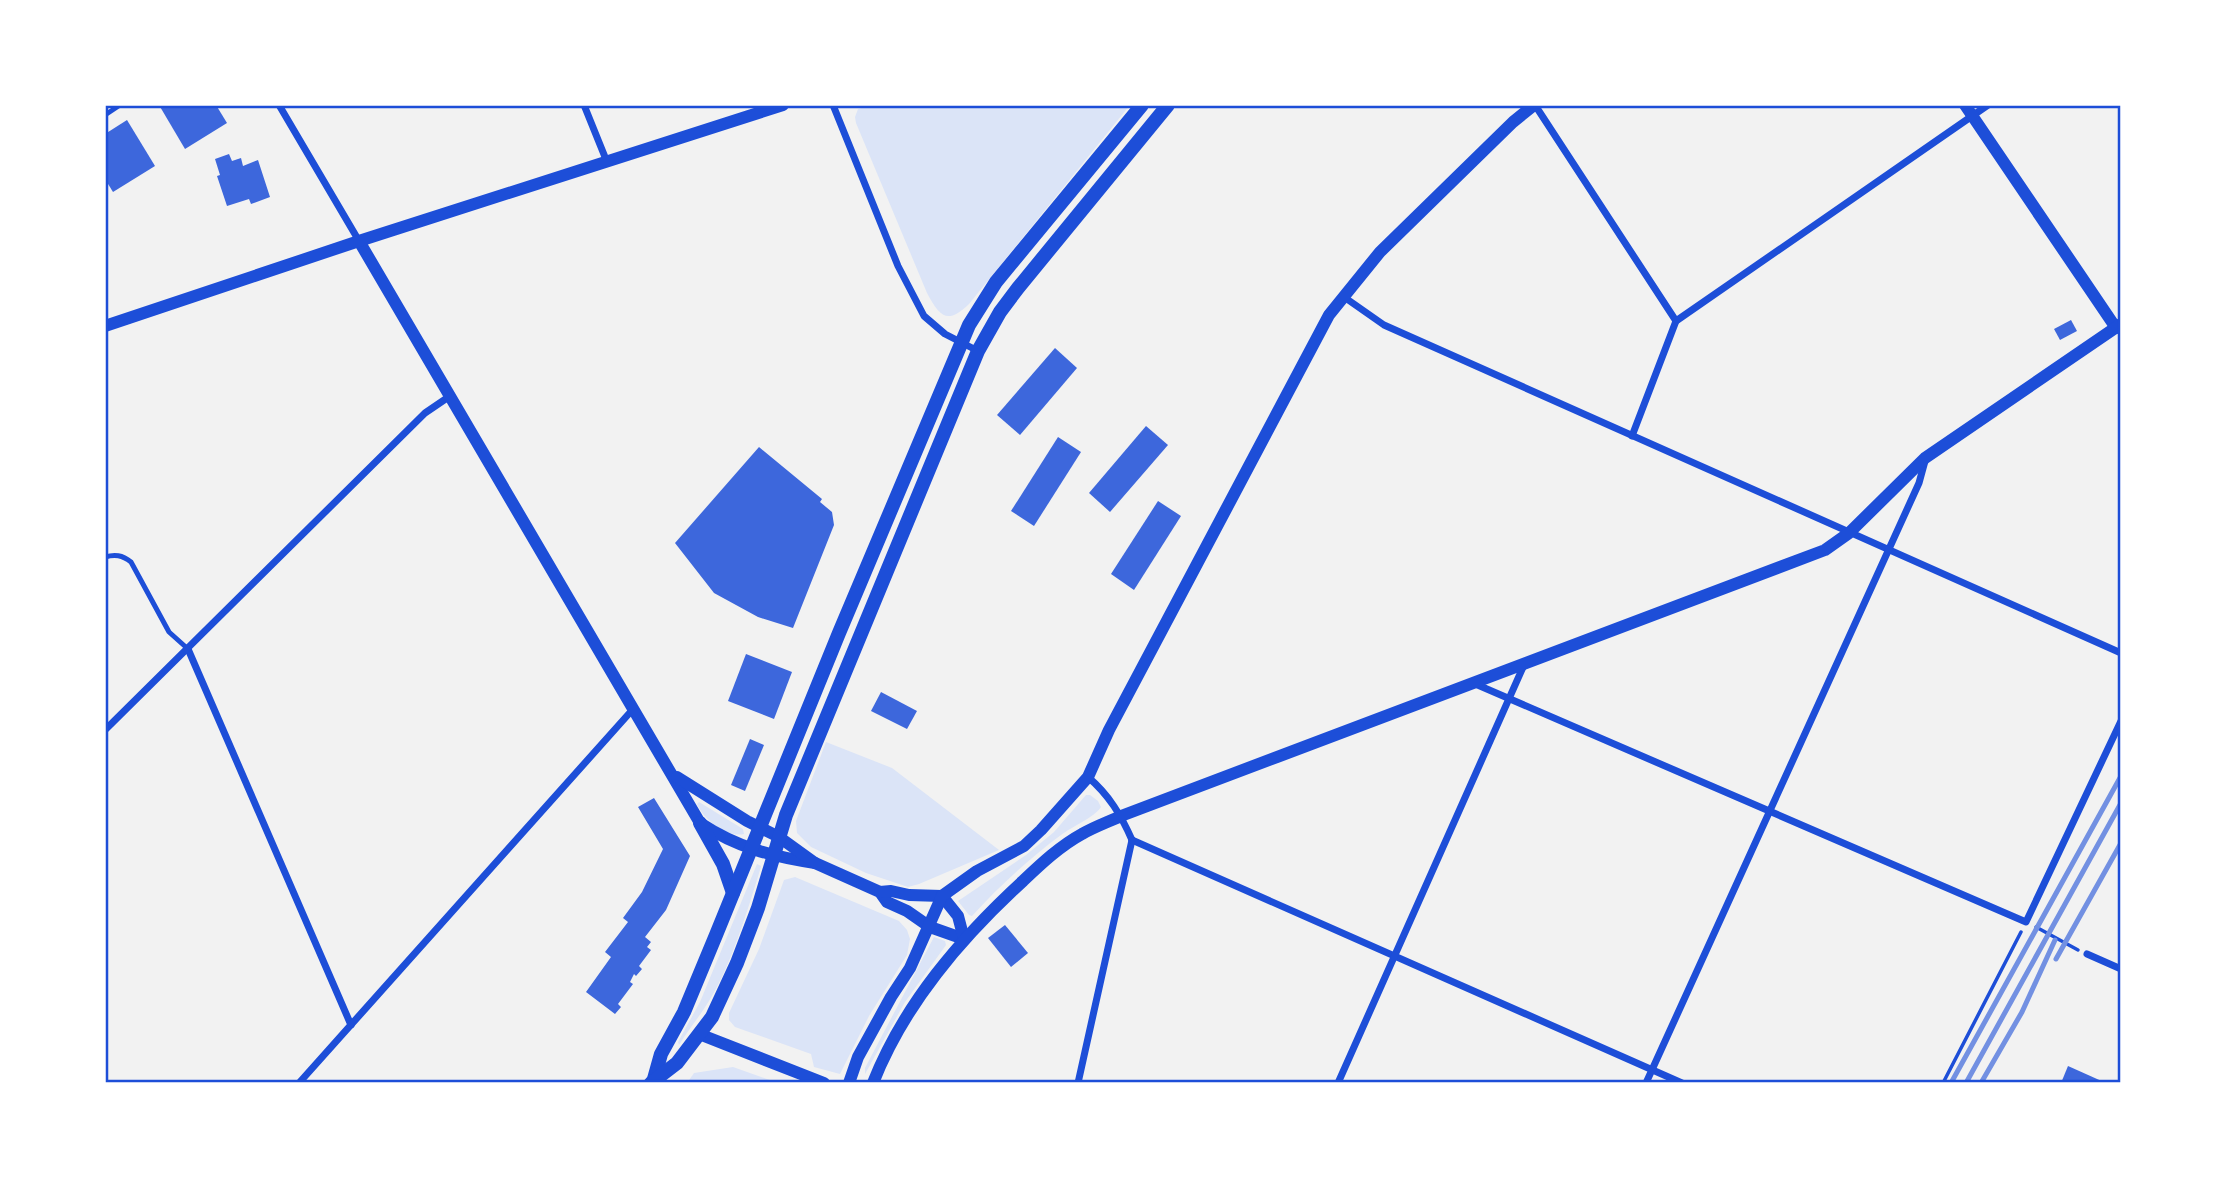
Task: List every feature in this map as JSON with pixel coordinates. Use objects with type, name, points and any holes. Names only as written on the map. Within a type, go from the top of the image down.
[{"type":"main road","points":[[653,1081],[661,1054],[684,1012],[839,633],[978,309],[996,282],[1142,105]]},
{"type":"main road","points":[[653,1081],[677,1063],[712,1017],[737,963],[786,815],[978,351],[1000,312],[1018,288],[1168,105]]},
{"type":"main road","points":[[700,823],[723,864],[733,893]]},
{"type":"street","points":[[279,105],[700,823],[752,850],[774,857],[815,863]]},
{"type":"street","points":[[584,105],[607,162]]},
{"type":"street","points":[[105,326],[359,240],[783,105]]},
{"type":"street","points":[[833,105],[898,266],[924,316],[935,328],[978,351]]},
{"type":"street","points":[[849,1083],[858,1057],[910,968],[942,896],[976,871],[1024,846],[1058,813],[1088,777],[1109,730],[1329,316],[1380,253],[1513,122],[1534,105],[1676,321]]},
{"type":"street","points":[[1632,436],[1676,321],[1968,110],[1988,105]]},
{"type":"street","points":[[873,1083],[896,1035],[964,939],[1063,846],[1083,833],[1121,816],[1825,550],[1849,533],[1925,458],[2119,329],[1968,110]]},
{"type":"street","points":[[1344,296],[1384,325],[2121,653]]},
{"type":"street","points":[[105,730],[425,413],[450,396]]},
{"type":"street","points":[[1646,1083],[1919,483],[1925,458]]},
{"type":"street","points":[[188,649],[351,1025]]},
{"type":"street","points":[[1338,1083],[1524,665]]},
{"type":"street","points":[[1473,683],[2026,922],[2121,722]]},
{"type":"street","points":[[299,1083],[634,708]]},
{"type":"street","points":[[673,774],[779,837],[815,863],[880,892],[942,896],[958,916],[964,939]]},
{"type":"street","points":[[1077,1083],[1132,840],[1109,798],[1088,777]]},
{"type":"street","points":[[1132,840],[1682,1083]]},
{"type":"street","points":[[880,892],[887,902],[907,911],[930,927],[964,939]]},
{"type":"street","points":[[2087,954],[2121,969]]},
{"type":"street","points":[[699,1034],[824,1083]]},
{"type":"lane","points":[[105,115],[120,105]]},
{"type":"lane","points":[[105,557],[125,557],[131,562],[169,632],[188,649]]},
{"type":"path","points":[[1944,1083],[2026,922],[2087,954]]},
{"type":"shaded area","points":[[873,105],[1130,105],[969,304],[955,315],[949,316],[940,313],[927,293],[856,123],[858,109]]},
{"type":"shaded area","points":[[826,742],[892,768],[999,850],[908,887],[866,873],[811,847],[797,833],[796,821]]},
{"type":"shaded area","points":[[1086,795],[1098,801],[1101,807],[1098,811],[1038,853],[972,916],[969,915],[958,901],[1026,855],[1054,832]]},
{"type":"shaded area","points":[[699,802],[743,829],[744,834],[730,833],[710,822],[700,810],[697,804]]},
{"type":"shaded area","points":[[757,864],[761,866],[760,870],[725,971],[709,1001],[679,1045],[678,1042],[700,1002]]},
{"type":"shaded area","points":[[795,877],[899,921],[907,930],[910,939],[907,955],[869,1016],[840,1074],[814,1067],[811,1054],[735,1027],[729,1020],[729,1013],[759,949],[784,880]]},
{"type":"shaded area","points":[[934,937],[945,941],[946,945],[905,1002],[865,1074],[865,1068]]},
{"type":"shaded area","points":[[733,1067],[778,1083],[687,1083],[694,1073]]},
{"type":"building","points":[[159,105],[216,105],[227,123],[185,149]]},
{"type":"building","points":[[127,120],[155,166],[113,192],[105,179],[105,134]]},
{"type":"building","points":[[229,154],[232,161],[241,158],[243,166],[258,160],[270,197],[251,204],[249,199],[227,206],[217,176],[220,175],[215,159]]},
{"type":"building","points":[[2071,320],[2077,331],[2060,340],[2054,329]]},
{"type":"building","points":[[1055,348],[1077,368],[1020,435],[997,415]]},
{"type":"building","points":[[1146,426],[1168,445],[1110,512],[1089,493]]},
{"type":"building","points":[[1058,437],[1081,452],[1034,526],[1011,511]]},
{"type":"building","points":[[759,447],[822,499],[820,502],[832,512],[834,525],[793,628],[758,617],[714,593],[675,543]]},
{"type":"building","points":[[1158,501],[1181,516],[1134,590],[1111,574]]},
{"type":"building","points":[[746,654],[792,672],[774,719],[728,701]]},
{"type":"building","points":[[881,692],[917,711],[907,729],[871,711]]},
{"type":"building","points":[[750,739],[764,745],[745,791],[731,785]]},
{"type":"building","points":[[654,798],[690,856],[666,910],[645,937],[651,942],[647,947],[651,950],[639,966],[642,969],[636,976],[634,974],[630,982],[633,984],[618,1004],[621,1007],[615,1014],[586,992],[611,957],[605,952],[628,922],[623,918],[642,892],[663,849],[638,807]]},
{"type":"building","points":[[1005,925],[1028,953],[1011,967],[988,938]]},
{"type":"building","points":[[2068,1066],[2106,1083],[2061,1083]]},
{"type":"railway","points":[[1951,1083],[2121,776]]},
{"type":"railway","points":[[1966,1083],[2121,803]]},
{"type":"railway","points":[[2056,959],[2121,843]]},
{"type":"railway","points":[[1981,1083],[2022,1012],[2055,940]]}]
